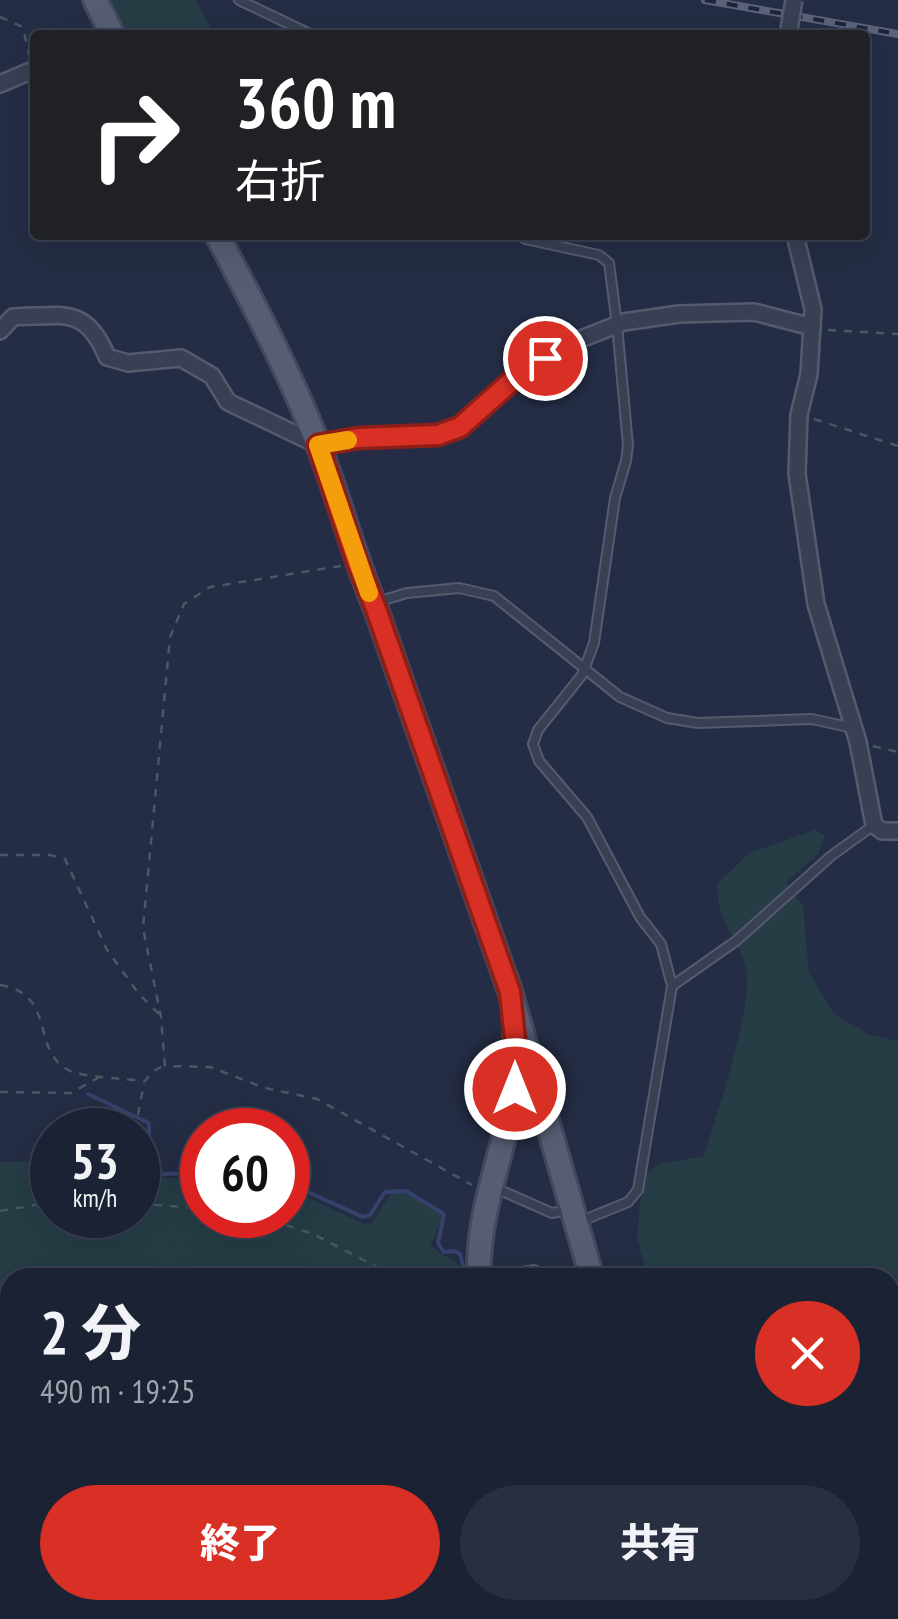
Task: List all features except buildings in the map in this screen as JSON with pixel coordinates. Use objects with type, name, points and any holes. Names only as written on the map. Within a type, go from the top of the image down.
[{"type":"main road","points":[[95,0],[110,30]]},
{"type":"main road","points":[[220,240],[284,364],[318,445],[510,992],[589,1268]]},
{"type":"main road","points":[[482,1268],[481,1220],[515,1089],[516,1049],[510,992]]},
{"type":"street","points":[[789,30],[794,0]]},
{"type":"street","points":[[0,84],[30,70]]},
{"type":"street","points":[[796,240],[810,295],[812,327],[809,374],[800,415],[797,474],[816,604],[856,735],[874,825],[898,831]]},
{"type":"street","points":[[0,331],[13,317],[71,316],[96,330],[107,357],[128,362],[181,358],[212,376],[228,402],[318,445],[358,438],[438,435],[460,427],[522,372],[568,344],[618,325],[679,314],[754,312],[812,327]]},
{"type":"lane","points":[[239,0],[302,30]]},
{"type":"lane","points":[[488,1189],[574,1217],[628,1202],[638,1190],[672,986],[661,944],[640,917],[587,817],[538,760],[533,744],[538,730],[585,669],[594,643],[628,445],[609,263],[605,258],[530,240]]},
{"type":"lane","points":[[374,603],[407,593],[459,588],[494,596],[620,697],[652,714],[684,722],[812,719],[856,735]]},
{"type":"lane","points":[[672,986],[736,941],[831,856],[874,825]]},
{"type":"path","points":[[0,17],[23,27],[30,56]]},
{"type":"path","points":[[812,327],[898,334]]},
{"type":"path","points":[[800,415],[898,446]]},
{"type":"path","points":[[165,1066],[161,1016],[142,928],[170,637],[184,604],[210,587],[357,562]]},
{"type":"path","points":[[856,735],[898,752]]},
{"type":"path","points":[[0,855],[50,855],[65,859],[107,950],[139,994],[161,1016]]},
{"type":"path","points":[[0,985],[16,988],[33,1002],[54,1058],[63,1068],[144,1081]]},
{"type":"path","points":[[139,1108],[144,1081],[152,1072],[165,1066],[210,1067],[264,1088],[317,1099],[488,1189]]},
{"type":"path","points":[[0,1092],[71,1094],[103,1075]]},
{"type":"path","points":[[0,1211],[30,1206]]},
{"type":"path","points":[[310,1233],[380,1268]]},
{"type":"shaded area","points":[[111,0],[195,0],[212,30],[126,30]]},
{"type":"shaded area","points":[[815,830],[825,835],[818,854],[786,882],[803,907],[809,973],[834,1014],[870,1035],[898,1041],[898,1268],[645,1268],[637,1236],[643,1178],[658,1164],[704,1156],[740,1031],[747,982],[745,965],[723,919],[717,884],[749,853]]},
{"type":"shaded area","points":[[30,1161],[30,1238],[160,1238],[160,1177],[180,1178],[180,1238],[310,1238],[310,1198],[364,1224],[372,1223],[392,1192],[401,1191],[441,1213],[430,1246],[460,1268],[0,1268],[0,1162]]},
{"type":"waterway","points":[[88,1094],[149,1123],[149,1169],[180,1174]]},
{"type":"waterway","points":[[310,1193],[363,1217],[370,1215],[385,1192],[406,1191],[444,1214],[438,1243],[444,1252],[460,1254],[464,1268]]},
{"type":"railway","points":[[705,0],[898,34]]},
{"type":"slow traffic","points":[[348,440],[318,445],[369,593]]},
{"type":"route","points":[[515,1089],[516,1049],[510,992],[318,445],[358,438],[438,435],[460,427],[522,372],[545,358]]}]
